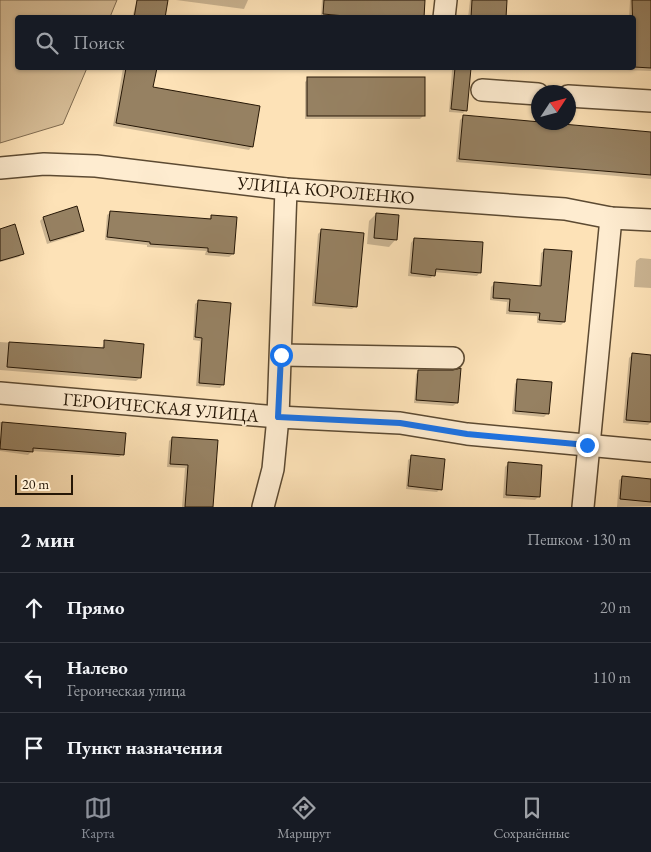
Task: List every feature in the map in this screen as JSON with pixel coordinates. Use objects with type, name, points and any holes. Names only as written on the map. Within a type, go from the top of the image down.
[{"type":"street","points":[[444,15],[446,0]]},
{"type":"street","points":[[482,90],[531,94]]},
{"type":"street","points":[[576,96],[651,101]]},
{"type":"street","name":"УЛИЦА КОРОЛЕНКО","points":[[0,168],[44,164],[96,166],[286,189],[564,209],[611,218],[651,220]]},
{"type":"street","points":[[264,507],[273,469],[278,417],[286,189]]},
{"type":"street","points":[[583,507],[587,445],[611,218]]},
{"type":"street","points":[[281,355],[453,358]]},
{"type":"street","name":"ГЕРОИЧЕСКАЯ УЛИЦА","points":[[0,392],[278,417],[400,423],[467,434],[651,451]]},
{"type":"shaded area","points":[[0,0],[117,0],[111,15],[15,15],[15,70],[86,70],[63,124],[0,143]]},
{"type":"building","points":[[137,0],[168,0],[166,15],[134,15]]},
{"type":"building","points":[[324,0],[425,0],[424,15],[323,14]]},
{"type":"building","points":[[472,0],[507,0],[506,15],[471,15]]},
{"type":"building","points":[[632,0],[651,0],[651,68],[636,67],[636,15],[632,15]]},
{"type":"building","points":[[126,70],[157,70],[153,87],[260,106],[253,147],[116,123]]},
{"type":"building","points":[[455,70],[471,70],[467,111],[451,109]]},
{"type":"building","points":[[307,77],[425,77],[425,116],[307,116]]},
{"type":"building","points":[[463,115],[531,121],[531,130],[576,130],[576,125],[651,132],[651,175],[459,159]]},
{"type":"building","points":[[77,206],[84,231],[50,241],[43,217]]},
{"type":"building","points":[[110,211],[211,219],[211,215],[237,217],[234,254],[208,252],[208,248],[150,244],[150,242],[107,237]]},
{"type":"building","points":[[376,213],[399,215],[397,240],[374,238]]},
{"type":"building","points":[[15,224],[24,254],[0,261],[0,229]]},
{"type":"building","points":[[321,229],[364,233],[357,307],[315,303]]},
{"type":"building","points":[[414,238],[483,242],[481,273],[436,269],[435,276],[411,273]]},
{"type":"building","points":[[544,249],[572,251],[565,322],[539,320],[540,313],[509,311],[510,299],[493,298],[494,282],[541,286]]},
{"type":"building","points":[[198,300],[231,303],[224,385],[199,383],[202,338],[195,337]]},
{"type":"building","points":[[104,340],[144,344],[141,378],[7,367],[9,342],[104,348]]},
{"type":"building","points":[[632,353],[651,355],[651,422],[626,420]]},
{"type":"building","points":[[461,368],[458,403],[416,400],[418,370],[453,370]]},
{"type":"building","points":[[517,379],[552,382],[549,414],[515,411]]},
{"type":"building","points":[[2,422],[126,433],[124,455],[33,448],[33,452],[0,449]]},
{"type":"building","points":[[172,437],[218,440],[213,507],[185,507],[188,465],[170,464]]},
{"type":"building","points":[[411,455],[445,459],[442,490],[408,486]]},
{"type":"building","points":[[508,462],[542,465],[540,497],[506,495]]},
{"type":"building","points":[[622,476],[651,479],[651,502],[620,499]]},
{"type":"route","points":[[281,355],[278,417],[400,423],[467,434],[587,445]]}]
